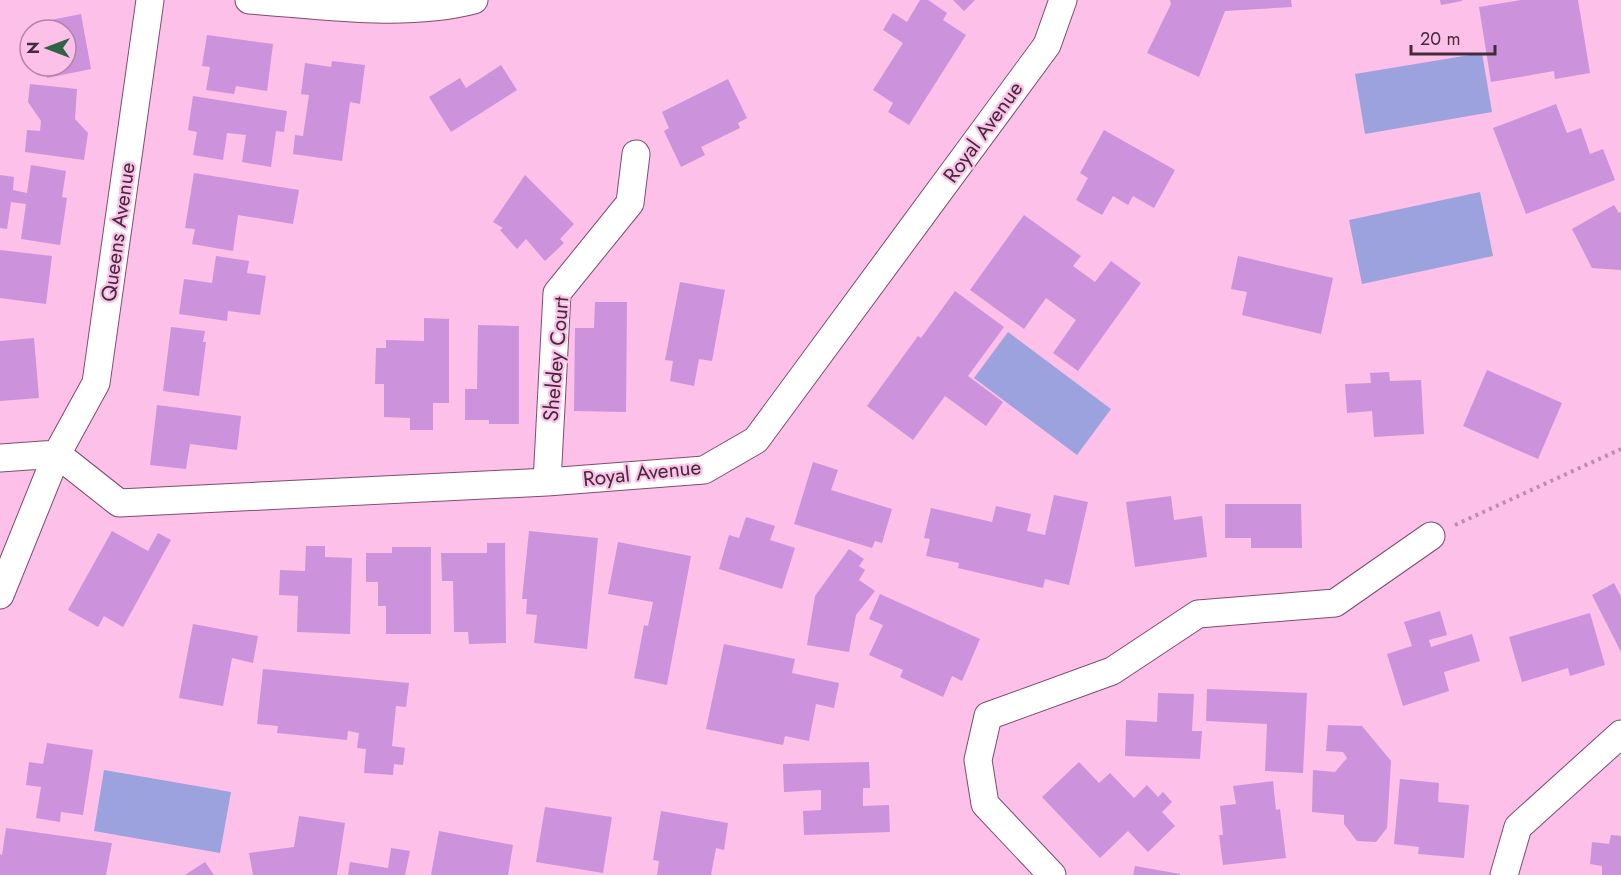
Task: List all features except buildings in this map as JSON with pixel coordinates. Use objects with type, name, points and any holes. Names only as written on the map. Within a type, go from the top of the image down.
[{"type":"street","name":"Queens Avenue","points":[[0,595],[57,454],[96,383],[150,0]]},
{"type":"street","points":[[249,0],[420,9],[474,0]]},
{"type":"street","name":"Royal Avenue","points":[[57,454],[119,503],[547,482],[704,470],[756,440],[1047,45],[1063,0]]},
{"type":"street","name":"Sheldey Court","points":[[547,482],[557,293],[630,203],[636,154]]},
{"type":"street","points":[[0,458],[57,454]]},
{"type":"street","points":[[1052,875],[985,804],[978,760],[988,716],[1112,671],[1198,614],[1335,603],[1431,536]]},
{"type":"street","points":[[1504,875],[1518,826],[1621,734]]},
{"type":"path","points":[[1431,536],[1621,449]]},
{"type":"shaded area","points":[[1482,53],[1492,112],[1365,134],[1355,74]]},
{"type":"shaded area","points":[[1480,192],[1493,256],[1362,284],[1349,220]]},
{"type":"shaded area","points":[[1008,332],[1111,409],[1077,455],[974,378]]},
{"type":"shaded area","points":[[104,770],[231,792],[220,853],[94,831]]}]
